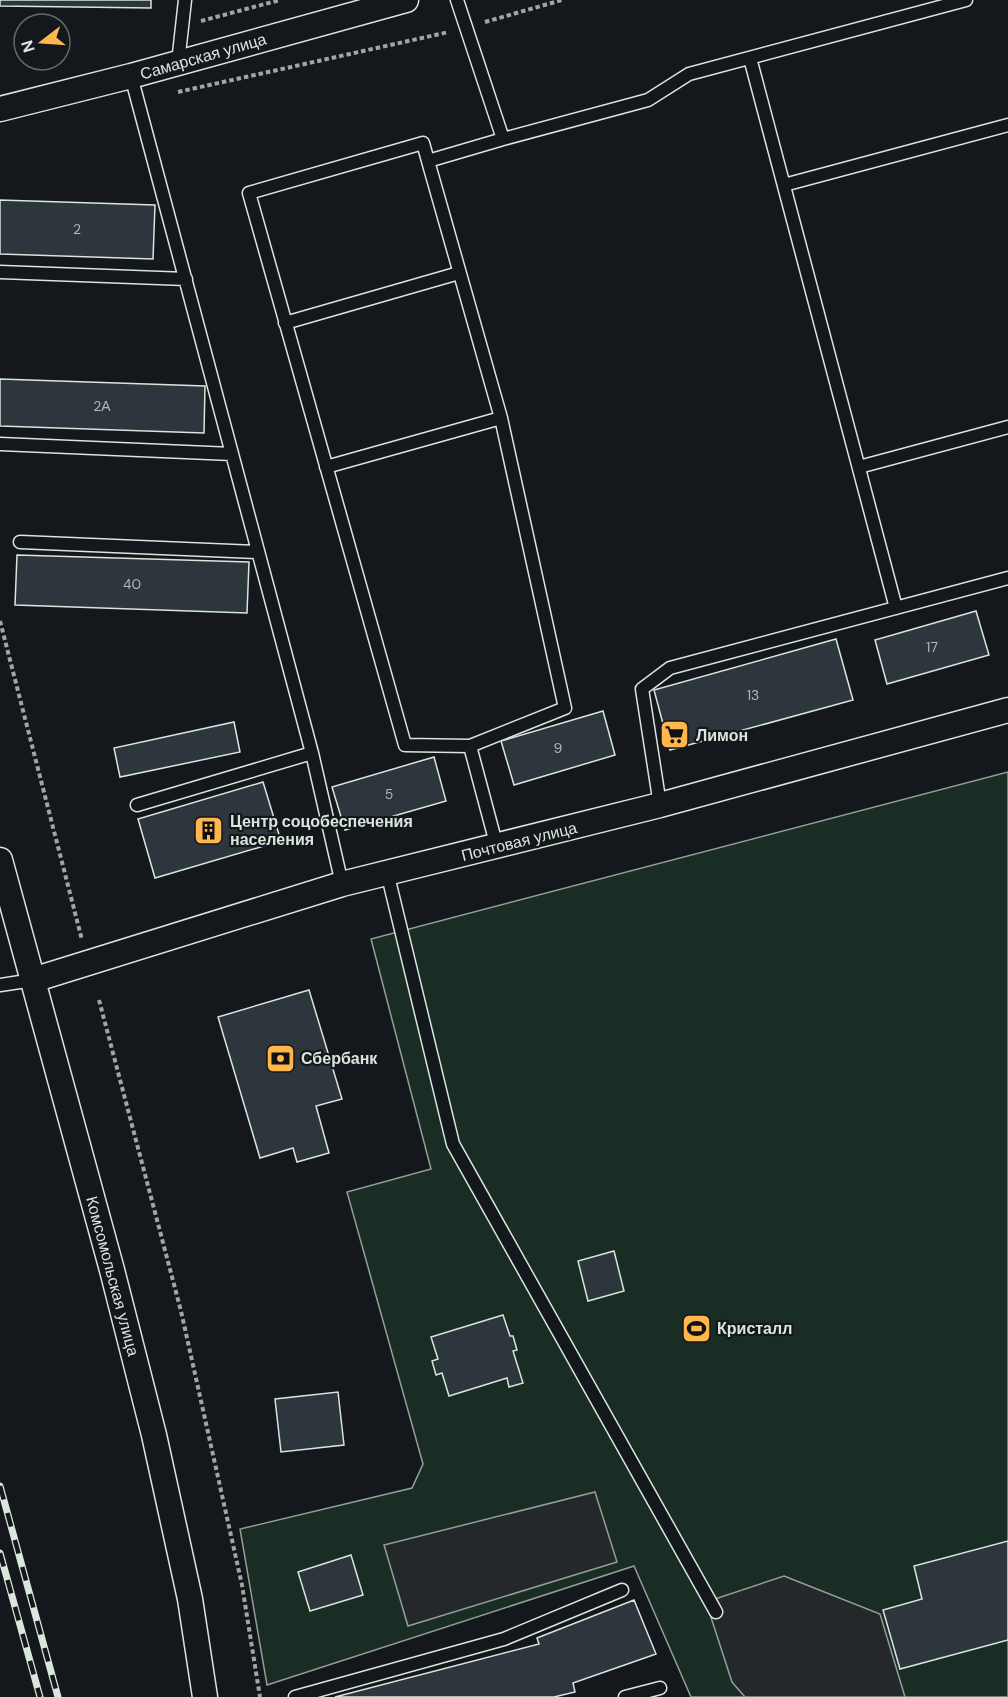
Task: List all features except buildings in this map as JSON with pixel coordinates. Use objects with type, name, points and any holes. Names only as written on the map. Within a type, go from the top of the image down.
[{"type":"street","name":"Самарская улица","points":[[0,109],[130,76],[406,0]]},
{"type":"street","name":"Почтовая улица","points":[[33,980],[342,884],[660,805],[1008,710]]},
{"type":"street","name":"Комсомольская улица","points":[[0,860],[154,1435],[190,1599],[205,1697]]},
{"type":"lane","points":[[177,63],[185,0]]},
{"type":"lane","points":[[457,0],[503,138]]},
{"type":"lane","points":[[428,161],[503,138],[648,100],[689,74],[966,0]]},
{"type":"lane","points":[[750,58],[896,608]]},
{"type":"lane","points":[[130,76],[312,753],[342,884]]},
{"type":"lane","points":[[784,185],[1008,125]]},
{"type":"lane","points":[[423,143],[428,161],[501,417],[565,708],[470,746],[405,745],[249,193],[423,143]]},
{"type":"lane","points":[[0,272],[186,279]]},
{"type":"lane","points":[[285,323],[459,273]]},
{"type":"lane","points":[[326,467],[501,417]]},
{"type":"lane","points":[[859,467],[1008,427]]},
{"type":"lane","points":[[0,444],[232,454]]},
{"type":"lane","points":[[20,542],[258,552]]},
{"type":"lane","points":[[660,805],[642,689],[670,669],[1008,578]]},
{"type":"lane","points":[[470,746],[497,847]]},
{"type":"lane","points":[[137,805],[312,753]]},
{"type":"lane","points":[[387,872],[453,1144],[716,1612]]},
{"type":"lane","points":[[0,985],[33,980]]},
{"type":"lane","points":[[295,1697],[504,1639],[622,1590]]},
{"type":"lane","points":[[625,1697],[660,1688]]},
{"type":"path","points":[[183,26],[280,0]]},
{"type":"path","points":[[137,101],[466,28],[562,0]]},
{"type":"path","points":[[0,621],[84,949]]},
{"type":"path","points":[[99,1000],[182,1311],[242,1585],[260,1697]]},
{"type":"green space","name":"Кристалл","points":[[1008,772],[1008,1697],[691,1697],[634,1566],[267,1685],[240,1529],[412,1488],[423,1464],[347,1192],[431,1169],[371,939]]},
{"type":"shaded area","points":[[595,1492],[617,1562],[408,1626],[384,1545]]},
{"type":"shaded area","points":[[784,1576],[880,1614],[905,1697],[745,1697],[732,1682],[706,1602]]},
{"type":"railway","points":[[0,1486],[58,1697]]},
{"type":"railway","points":[[0,1553],[40,1697]]},
{"type":"place","name":"Лимон","points":[[675,735]]},
{"type":"place","name":"Центр соцобеспечения населения","points":[[209,830]]},
{"type":"place","name":"Сбербанк","points":[[280,1058]]},
{"type":"place","name":"Кристалл","points":[[696,1328]]}]
